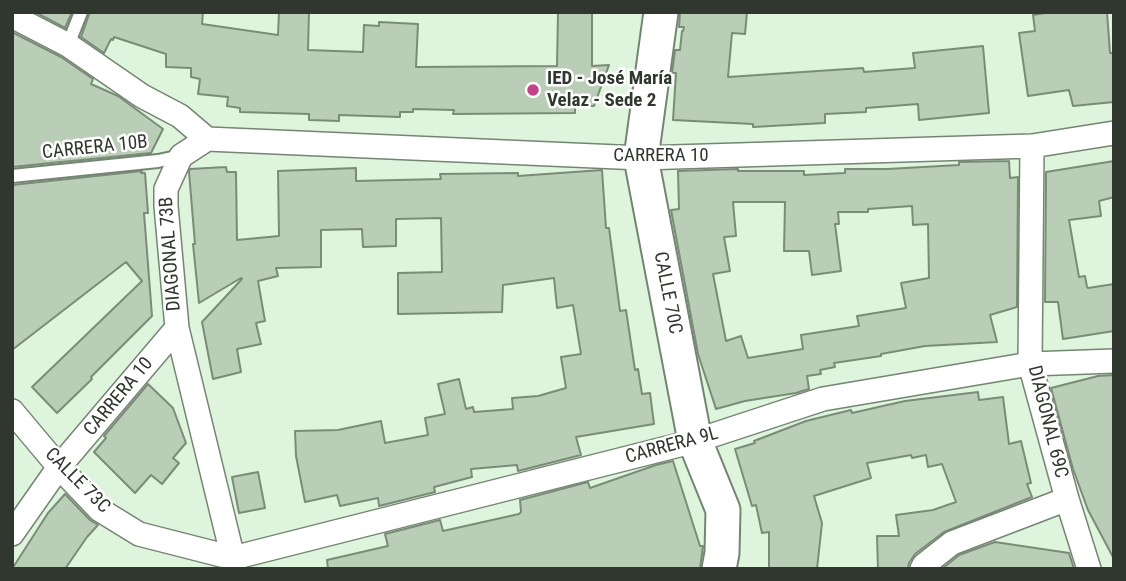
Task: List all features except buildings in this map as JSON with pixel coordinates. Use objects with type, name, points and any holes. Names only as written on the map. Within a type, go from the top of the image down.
[{"type":"street","name":"CALLE 70C","points":[[661,12],[641,158],[695,441],[723,510],[719,569]]},
{"type":"street","points":[[12,16],[68,45],[142,96],[180,116],[207,139],[181,156]]},
{"type":"street","name":"CARRERA 10","points":[[207,139],[641,158],[1032,146],[1114,133]]},
{"type":"street","name":"DIAGONAL 69C","points":[[1032,146],[1030,364],[1089,569]]},
{"type":"street","name":"DIAGONAL 73B","points":[[181,156],[166,189],[177,328],[233,563]]},
{"type":"street","name":"CARRERA 10","points":[[12,534],[59,467],[177,328]]},
{"type":"street","name":"CARRERA 9L","points":[[233,563],[695,441],[823,399],[1030,364],[1114,361]]},
{"type":"street","name":"CALLE 73C","points":[[12,411],[100,510],[139,534],[233,563]]},
{"type":"street","points":[[922,569],[952,543],[1067,499]]},
{"type":"lane","points":[[68,45],[81,12]]},
{"type":"lane","name":"CARRERA 10B","points":[[12,176],[158,161],[181,156]]},
{"type":"place","name":"IED - José María Velaz - Sede 2","points":[[533,90]]}]
